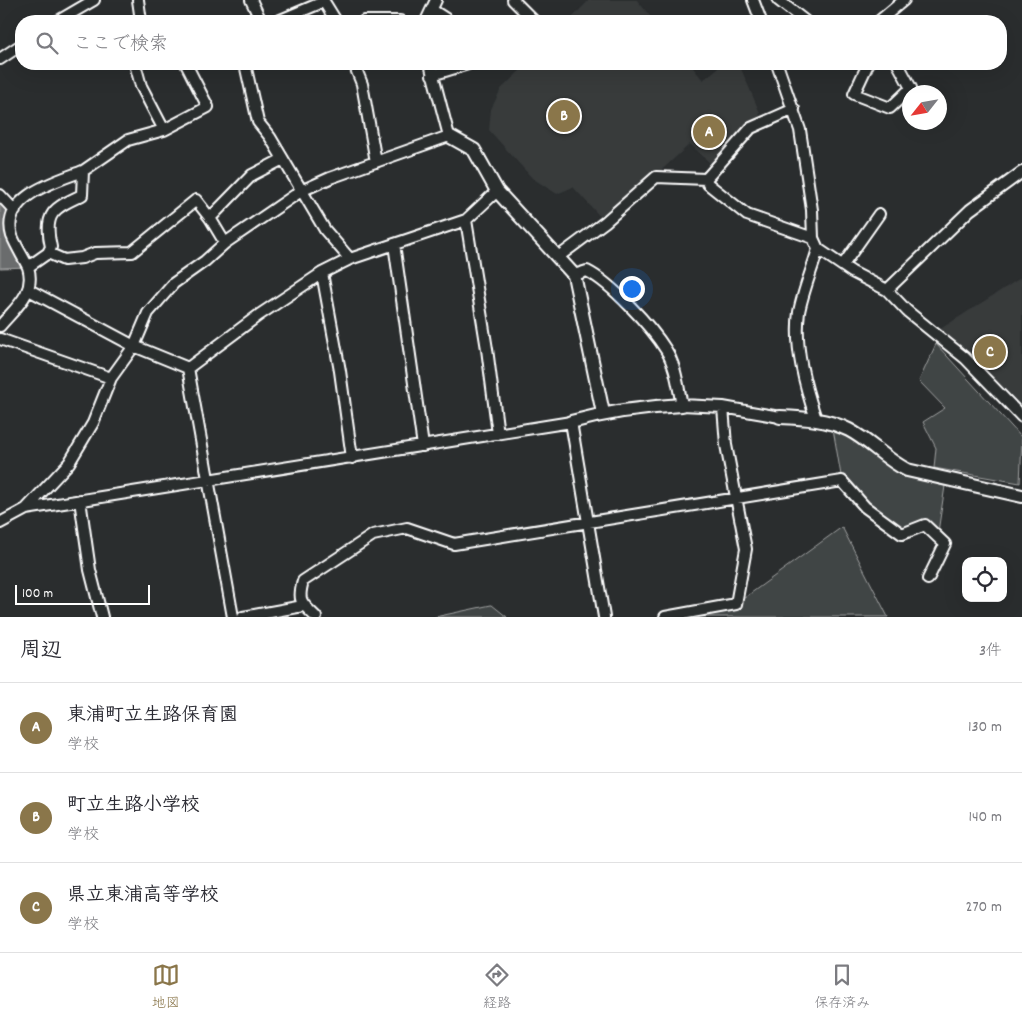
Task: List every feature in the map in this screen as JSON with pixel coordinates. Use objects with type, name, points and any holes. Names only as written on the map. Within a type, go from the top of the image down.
[{"type":"street","points":[[68,15],[94,0]]},
{"type":"street","points":[[138,0],[139,15]]},
{"type":"street","points":[[251,0],[258,15]]},
{"type":"street","points":[[513,0],[528,15]]},
{"type":"street","points":[[756,0],[760,15]]},
{"type":"street","points":[[778,0],[797,15]]},
{"type":"street","points":[[886,15],[904,0]]},
{"type":"street","points":[[292,15],[323,1],[332,15]]},
{"type":"street","points":[[434,5],[443,15]]},
{"type":"street","points":[[0,59],[15,50]]},
{"type":"street","points":[[137,70],[141,86],[164,130]]},
{"type":"street","points":[[0,326],[30,290],[32,279],[12,234],[11,222],[15,210],[26,196],[83,171],[128,140],[164,130],[208,107],[189,70]]},
{"type":"street","points":[[247,70],[258,122],[325,230],[350,259]]},
{"type":"street","points":[[356,70],[362,84],[376,162]]},
{"type":"street","points":[[431,70],[449,136],[474,150],[496,191],[574,274],[603,413]]},
{"type":"street","points":[[432,75],[448,70]]},
{"type":"street","points":[[779,70],[800,130],[812,210],[812,238],[818,249],[852,272],[887,290],[907,311],[965,358],[1022,417]]},
{"type":"street","points":[[865,70],[854,94],[890,108],[911,88],[901,70]]},
{"type":"street","points":[[706,179],[751,128],[794,110]]},
{"type":"street","points":[[0,524],[26,509],[69,463],[93,423],[111,378],[134,346],[148,313],[164,293],[225,243],[301,191],[330,178],[449,136]]},
{"type":"street","points":[[210,218],[252,175],[282,159]]},
{"type":"street","points":[[28,267],[48,253],[51,246],[48,232],[49,219],[60,205],[82,195],[83,171]]},
{"type":"street","points":[[887,290],[970,210],[1022,172]]},
{"type":"street","points":[[558,257],[605,222],[656,177],[706,179]]},
{"type":"street","points":[[706,179],[708,184],[747,214],[812,238]]},
{"type":"street","points":[[188,368],[255,318],[322,273],[350,259],[466,220],[496,191]]},
{"type":"street","points":[[0,195],[15,210]]},
{"type":"street","points":[[48,253],[64,260],[82,258],[95,252],[132,252],[196,200],[210,218],[225,243]]},
{"type":"street","points":[[843,265],[879,214]]},
{"type":"street","points":[[466,220],[498,434]]},
{"type":"street","points":[[394,244],[423,446]]},
{"type":"street","points":[[816,419],[806,388],[798,333],[799,313],[818,249]]},
{"type":"street","points":[[574,274],[587,271],[602,279],[661,343],[666,350],[675,373],[682,405]]},
{"type":"street","points":[[322,273],[340,371],[352,458]]},
{"type":"street","points":[[30,290],[134,346],[188,368]]},
{"type":"street","points":[[0,339],[111,378]]},
{"type":"street","points":[[188,368],[232,617]]},
{"type":"street","points":[[26,509],[571,422],[603,413],[645,407],[682,405],[723,407],[780,417],[816,419],[848,430],[891,462],[906,470],[1022,496]]},
{"type":"street","points":[[665,617],[736,604],[746,549],[726,445],[723,407]]},
{"type":"street","points":[[571,422],[604,617]]},
{"type":"street","points":[[316,617],[303,606],[299,595],[302,581],[374,535],[407,528],[454,544],[589,524],[842,481],[865,507],[902,534],[925,525],[945,544],[928,579]]},
{"type":"street","points":[[80,500],[90,570],[102,617]]},
{"type":"street","points":[[243,617],[303,606]]},
{"type":"street","points":[[294,617],[303,606]]},
{"type":"shaded area","points":[[589,0],[637,0],[649,15],[575,15]]},
{"type":"shaded area","points":[[521,70],[695,70],[703,80],[716,70],[742,70],[760,113],[758,120],[715,168],[690,144],[605,222],[573,187],[557,194],[532,178],[489,130],[491,109],[501,89]]},
{"type":"shaded area","points":[[0,195],[15,211],[11,221],[28,267],[0,268]]},
{"type":"shaded area","points":[[1022,277],[1022,417],[934,333]]},
{"type":"shaded area","points":[[936,344],[1022,438],[1020,483],[934,468],[936,448],[923,422],[945,408],[919,381]]},
{"type":"shaded area","points":[[833,429],[871,450],[900,474],[945,486],[938,532],[925,525],[902,534],[842,481]]},
{"type":"shaded area","points":[[842,527],[888,617],[665,617],[736,604]]},
{"type":"shaded area","points":[[491,605],[507,617],[435,617]]},
{"type":"place","name":"町立生路小学校","points":[[564,116]]},
{"type":"place","name":"東浦町立生路保育園","points":[[709,132]]},
{"type":"place","name":"県立東浦高等学校","points":[[990,352]]}]
